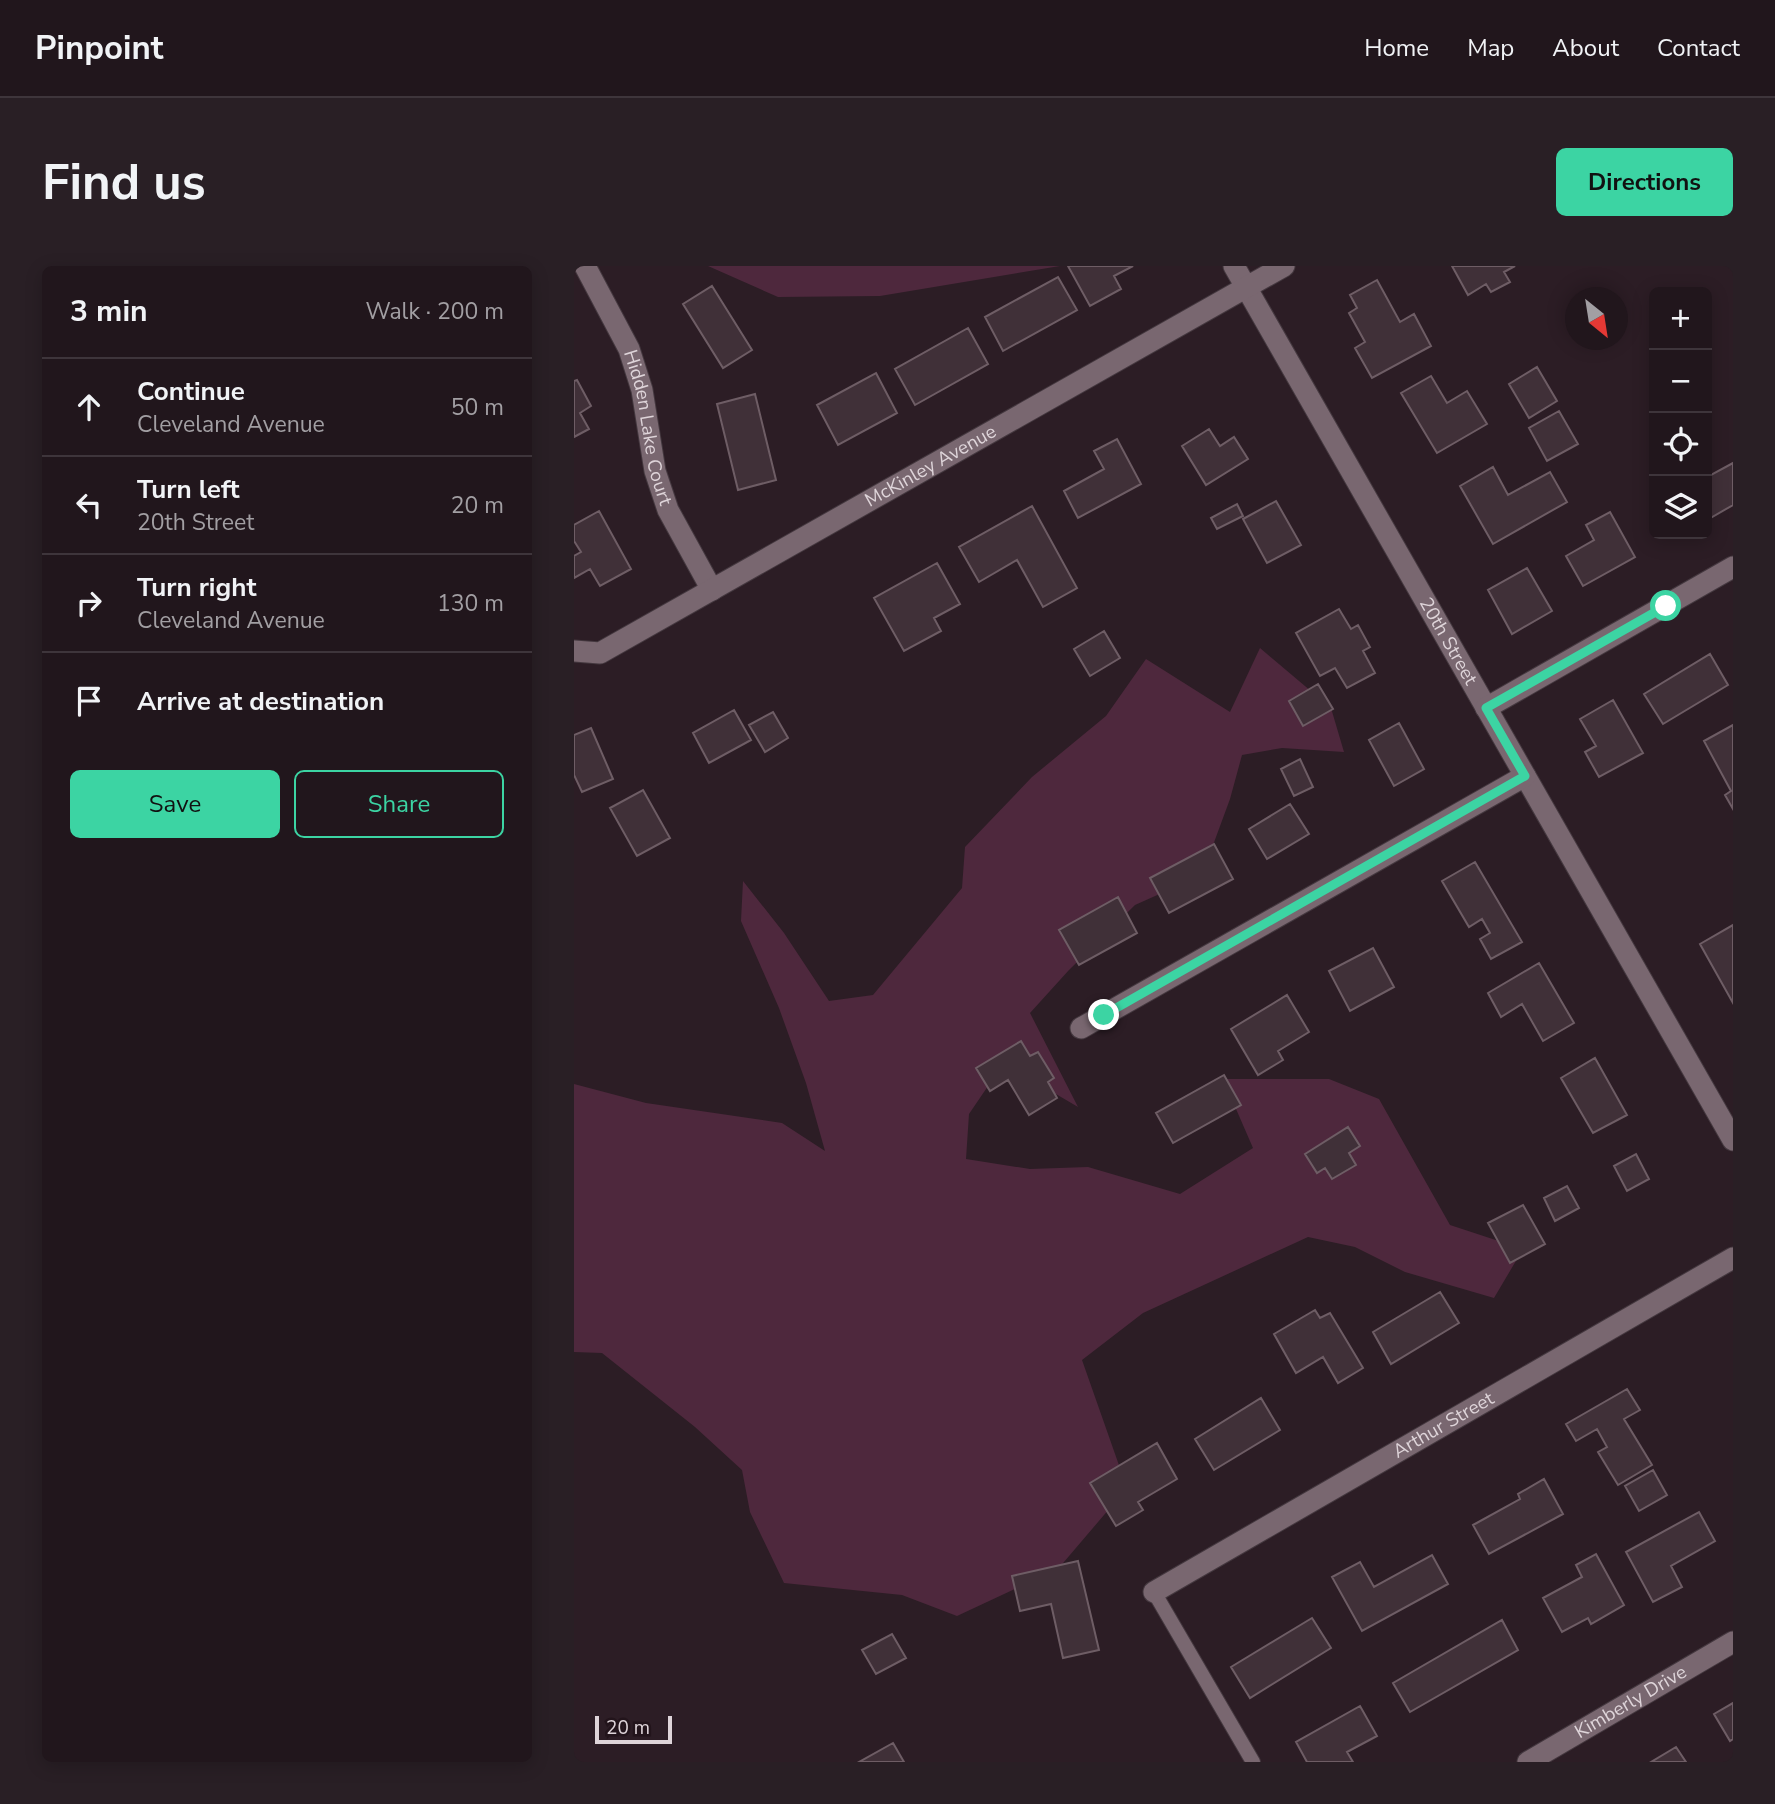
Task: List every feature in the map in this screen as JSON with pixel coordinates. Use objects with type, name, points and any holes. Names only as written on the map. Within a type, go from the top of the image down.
[{"type":"street","name":"Hidden Lake Court","points":[[585,266],[629,349],[642,390],[655,471],[668,510],[712,590]]},
{"type":"street","name":"20th Street","points":[[1234,266],[1733,1140]]},
{"type":"street","name":"McKinley Avenue","points":[[574,651],[600,653],[1284,266]]},
{"type":"street","points":[[1486,708],[1733,567]]},
{"type":"street","points":[[1081,1028],[1525,776]]},
{"type":"street","name":"Arthur Street","points":[[1154,1591],[1733,1258]]},
{"type":"street","name":"Kimberly Drive","points":[[1528,1762],[1733,1642]]},
{"type":"lane","points":[[1154,1591],[1253,1762]]},
{"type":"shaded area","points":[[708,266],[1060,266],[880,296],[778,297]]},
{"type":"shaded area","points":[[1260,648],[1331,708],[1344,752],[1282,748],[1242,755],[1230,799],[1202,875],[1135,905],[1030,1013],[1078,1107],[1001,1067],[969,1114],[966,1159],[1030,1169],[1088,1167],[1180,1194],[1253,1148],[1223,1079],[1329,1079],[1379,1099],[1450,1225],[1523,1249],[1494,1298],[1405,1272],[1355,1247],[1308,1237],[1143,1313],[1082,1360],[1127,1488],[1058,1569],[957,1616],[902,1595],[784,1583],[750,1512],[742,1470],[695,1427],[602,1353],[574,1352],[574,1084],[646,1103],[782,1123],[825,1151],[806,1083],[779,1008],[741,921],[743,881],[784,933],[829,1001],[873,995],[962,888],[965,847],[1032,777],[1106,716],[1146,659],[1230,712]]},
{"type":"building","points":[[1068,266],[1133,266],[1114,276],[1121,289],[1090,306]]},
{"type":"building","points":[[1452,266],[1515,266],[1504,272],[1510,282],[1491,292],[1486,284],[1468,295]]},
{"type":"building","points":[[1058,277],[1077,310],[1003,351],[985,317]]},
{"type":"building","points":[[1377,280],[1400,322],[1414,314],[1431,346],[1372,378],[1355,348],[1365,342],[1349,313],[1357,308],[1350,295]]},
{"type":"building","points":[[712,286],[752,350],[723,368],[683,304]]},
{"type":"building","points":[[968,328],[988,364],[915,405],[895,369]]},
{"type":"building","points":[[1537,367],[1557,401],[1529,418],[1509,384]]},
{"type":"building","points":[[876,373],[897,413],[838,445],[817,405]]},
{"type":"building","points":[[1431,376],[1447,403],[1467,391],[1487,424],[1437,453],[1401,393]]},
{"type":"building","points":[[577,380],[591,406],[580,413],[589,429],[574,437],[574,381]]},
{"type":"building","points":[[755,394],[776,480],[738,490],[717,404]]},
{"type":"building","points":[[1559,411],[1578,444],[1547,461],[1529,428]]},
{"type":"building","points":[[1209,429],[1220,446],[1234,437],[1248,459],[1206,485],[1182,446]]},
{"type":"building","points":[[1117,439],[1141,484],[1078,518],[1064,491],[1104,469],[1094,451]]},
{"type":"building","points":[[1733,463],[1733,505],[1712,517],[1712,476]]},
{"type":"building","points":[[1493,467],[1508,495],[1550,472],[1567,502],[1493,544],[1460,486]]},
{"type":"building","points":[[1276,501],[1301,545],[1267,563],[1243,519]]},
{"type":"building","points":[[1237,504],[1243,516],[1217,529],[1211,518]]},
{"type":"building","points":[[1032,506],[1077,588],[1043,607],[1017,560],[979,582],[959,547]]},
{"type":"building","points":[[599,511],[631,569],[600,586],[590,569],[574,578],[574,556],[581,552],[574,541],[574,525]]},
{"type":"building","points":[[1610,512],[1635,557],[1583,586],[1566,556],[1594,540],[1586,525]]},
{"type":"building","points":[[937,563],[960,604],[934,618],[941,631],[904,651],[874,598]]},
{"type":"building","points":[[1527,568],[1552,611],[1512,634],[1488,590]]},
{"type":"building","points":[[1339,609],[1351,629],[1358,625],[1370,647],[1363,651],[1375,673],[1347,688],[1335,668],[1320,676],[1296,633]]},
{"type":"building","points":[[1104,631],[1120,658],[1090,676],[1074,649]]},
{"type":"building","points":[[1710,654],[1728,685],[1663,724],[1644,694]]},
{"type":"building","points":[[1318,684],[1333,709],[1303,726],[1289,701]]},
{"type":"building","points":[[1613,700],[1643,753],[1599,777],[1585,752],[1596,746],[1580,719]]},
{"type":"building","points":[[734,710],[751,740],[709,763],[693,733]]},
{"type":"building","points":[[773,712],[788,738],[765,752],[749,725]]},
{"type":"building","points":[[1399,723],[1424,769],[1394,786],[1369,740]]},
{"type":"building","points":[[1733,725],[1733,809],[1725,795],[1731,791],[1704,741]]},
{"type":"building","points":[[591,728],[613,779],[582,792],[574,775],[574,735]]},
{"type":"building","points":[[1300,759],[1313,787],[1294,796],[1281,769]]},
{"type":"building","points":[[643,790],[670,838],[637,856],[610,808]]},
{"type":"building","points":[[1290,804],[1309,834],[1267,859],[1249,829]]},
{"type":"building","points":[[1214,844],[1233,879],[1169,913],[1150,878]]},
{"type":"building","points":[[1475,862],[1522,942],[1491,959],[1480,939],[1490,933],[1482,919],[1469,927],[1442,881]]},
{"type":"building","points":[[1118,897],[1137,933],[1079,965],[1059,930]]},
{"type":"building","points":[[1733,925],[1733,1003],[1700,944]]},
{"type":"building","points":[[1373,948],[1394,987],[1350,1011],[1329,971]]},
{"type":"building","points":[[1539,963],[1574,1023],[1543,1041],[1522,1004],[1501,1017],[1488,993]]},
{"type":"building","points":[[1287,995],[1309,1032],[1278,1051],[1283,1060],[1258,1075],[1231,1029]]},
{"type":"building","points":[[1021,1041],[1030,1056],[1038,1052],[1054,1078],[1048,1082],[1057,1098],[1029,1115],[1008,1080],[990,1091],[976,1068]]},
{"type":"building","points":[[1595,1058],[1627,1115],[1593,1133],[1561,1078]]},
{"type":"building","points":[[1224,1075],[1241,1105],[1173,1143],[1156,1113]]},
{"type":"building","points":[[1348,1127],[1360,1146],[1349,1153],[1356,1165],[1332,1179],[1325,1168],[1317,1173],[1305,1154]]},
{"type":"building","points":[[1636,1154],[1649,1179],[1627,1191],[1614,1166]]},
{"type":"building","points":[[1567,1186],[1579,1208],[1555,1221],[1544,1198]]},
{"type":"building","points":[[1523,1205],[1545,1244],[1510,1263],[1488,1223]]},
{"type":"building","points":[[1440,1292],[1459,1323],[1391,1364],[1373,1332]]},
{"type":"building","points":[[1315,1310],[1320,1318],[1330,1313],[1363,1368],[1338,1383],[1323,1357],[1296,1373],[1274,1334]]},
{"type":"building","points":[[1627,1389],[1640,1410],[1624,1419],[1652,1465],[1618,1485],[1598,1452],[1607,1447],[1597,1429],[1576,1441],[1566,1424]]},
{"type":"building","points":[[1261,1398],[1280,1430],[1214,1470],[1195,1439]]},
{"type":"building","points":[[1157,1443],[1177,1479],[1138,1502],[1143,1510],[1116,1526],[1090,1483]]},
{"type":"building","points":[[1653,1470],[1667,1495],[1639,1511],[1625,1486]]},
{"type":"building","points":[[1544,1479],[1563,1514],[1489,1554],[1473,1525],[1520,1499],[1518,1494]]},
{"type":"building","points":[[1699,1512],[1715,1541],[1671,1566],[1682,1587],[1653,1602],[1626,1552]]},
{"type":"building","points":[[1596,1554],[1624,1605],[1591,1624],[1588,1618],[1562,1632],[1543,1598],[1582,1577],[1576,1565]]},
{"type":"building","points":[[1432,1555],[1448,1584],[1362,1631],[1332,1577],[1360,1562],[1374,1587]]},
{"type":"building","points":[[1078,1561],[1099,1650],[1063,1658],[1051,1604],[1020,1611],[1012,1576]]},
{"type":"building","points":[[1312,1618],[1331,1648],[1250,1698],[1231,1667]]},
{"type":"building","points":[[1502,1620],[1518,1650],[1410,1712],[1393,1683]]},
{"type":"building","points":[[892,1634],[906,1658],[876,1674],[862,1650]]},
{"type":"building","points":[[1733,1703],[1733,1739],[1730,1741],[1714,1714]]},
{"type":"building","points":[[1360,1706],[1377,1736],[1347,1752],[1353,1762],[1307,1762],[1296,1742]]},
{"type":"building","points":[[893,1743],[904,1762],[859,1762]]},
{"type":"building","points":[[1676,1747],[1686,1762],[1651,1762]]},
{"type":"route","points":[[1104,1015],[1525,776],[1486,708],[1666,606]]}]
